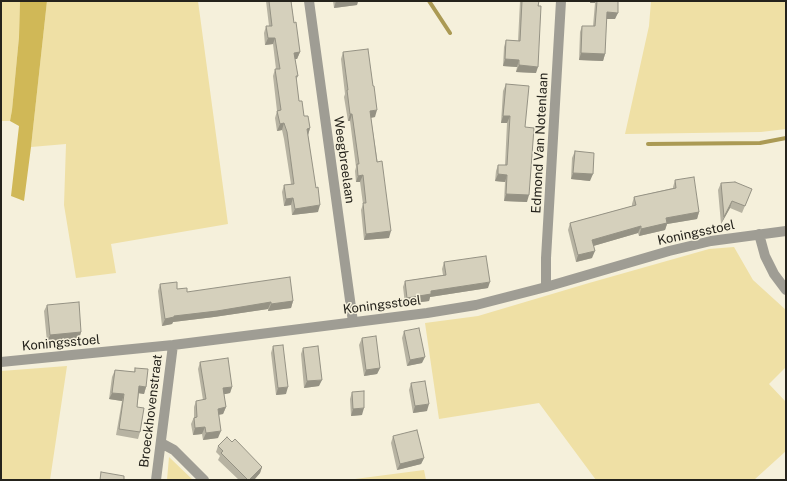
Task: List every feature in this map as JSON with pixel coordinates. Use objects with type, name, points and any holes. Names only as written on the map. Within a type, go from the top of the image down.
[{"type":"street","name":"Weegbreelaan","points":[[309,1],[353,322]]},
{"type":"street","name":"Edmond Van Notenlaan","points":[[546,287],[546,258],[561,1]]},
{"type":"street","name":"Koningsstoel","points":[[1,362],[173,345],[476,305],[546,287],[669,251],[711,241],[786,231]]},
{"type":"street","points":[[759,234],[765,256],[774,274],[786,290]]},
{"type":"street","name":"Broeckhovenstraat","points":[[156,480],[173,345]]},
{"type":"street","points":[[160,443],[174,450],[204,480]]},
{"type":"shaded area","points":[[1,1],[20,1],[19,37],[10,121],[1,121]]},
{"type":"shaded area","points":[[20,1],[47,1],[24,201],[11,196],[19,126],[10,121],[19,37]]},
{"type":"shaded area","points":[[47,1],[198,1],[228,224],[111,244],[116,273],[76,278],[64,205],[66,144],[31,147]]},
{"type":"shaded area","points":[[651,1],[786,1],[786,129],[761,132],[625,134],[649,26]]},
{"type":"shaded area","points":[[734,247],[753,280],[786,310],[786,367],[769,384],[786,402],[786,451],[754,480],[596,480],[539,403],[439,419],[425,323],[478,316],[709,249]]},
{"type":"shaded area","points":[[67,366],[50,480],[1,480],[1,371]]},
{"type":"shaded area","points":[[169,457],[193,480],[167,480]]},
{"type":"shaded area","points":[[424,470],[426,480],[349,480],[355,479]]},
{"type":"building","points":[[269,1],[291,1],[294,23],[296,22],[300,52],[294,53],[298,76],[296,76],[299,101],[302,101],[304,116],[308,116],[310,128],[307,129],[320,205],[295,209],[293,198],[286,199],[284,185],[294,184],[287,132],[284,123],[280,124],[277,111],[281,110],[275,69],[280,69],[275,38],[268,38],[266,26],[272,26]]},
{"type":"building","points":[[522,1],[539,1],[538,6],[541,6],[538,67],[519,65],[519,60],[505,59],[506,40],[520,41]]},
{"type":"building","points":[[597,1],[618,1],[618,13],[607,12],[605,54],[581,53],[582,26],[595,26]]},
{"type":"building","points":[[368,49],[377,110],[370,111],[377,162],[382,161],[391,231],[366,234],[363,203],[366,203],[363,175],[358,176],[357,164],[359,164],[352,114],[350,114],[343,52]]},
{"type":"building","points":[[506,84],[529,86],[525,127],[534,128],[529,195],[506,194],[507,175],[498,174],[498,165],[507,165],[510,116],[503,116]]},
{"type":"building","points":[[575,151],[594,153],[593,174],[573,173]]},
{"type":"building","points":[[694,177],[699,212],[666,218],[667,223],[641,229],[641,226],[592,240],[595,251],[578,255],[570,223],[636,205],[634,197],[676,188],[675,180]]},
{"type":"building","points":[[735,182],[752,189],[745,206],[732,201],[724,217],[721,183]]},
{"type":"building","points":[[486,256],[490,282],[431,291],[431,294],[407,298],[405,281],[446,275],[444,262]]},
{"type":"building","points":[[290,277],[293,301],[271,304],[271,302],[174,316],[165,319],[160,284],[177,282],[177,289],[187,288],[187,292]]},
{"type":"building","points":[[79,302],[81,332],[50,335],[47,305]]},
{"type":"building","points":[[419,328],[425,357],[410,360],[404,331]]},
{"type":"building","points":[[376,336],[380,368],[366,370],[362,338]]},
{"type":"building","points":[[283,345],[288,387],[278,388],[273,346]]},
{"type":"building","points":[[318,346],[322,380],[307,381],[303,348]]},
{"type":"building","points":[[228,358],[232,387],[223,388],[226,407],[218,409],[221,431],[206,433],[205,427],[195,428],[194,418],[197,417],[196,401],[206,399],[200,362]]},
{"type":"building","points":[[135,368],[148,369],[146,387],[139,386],[137,407],[144,408],[140,432],[119,429],[124,394],[112,393],[115,370],[135,372]]},
{"type":"building","points":[[425,381],[429,404],[415,406],[411,383]]},
{"type":"building","points":[[364,391],[364,408],[353,409],[352,392]]},
{"type":"building","points":[[417,430],[424,458],[400,464],[393,436]]},
{"type":"building","points":[[227,437],[232,442],[235,439],[262,467],[249,480],[221,453],[223,451],[218,446]]},
{"type":"building","points":[[101,472],[124,476],[124,480],[100,480]]},
{"type":"waterway","points":[[429,1],[450,33]]},
{"type":"waterway","points":[[648,144],[760,143],[786,138]]}]
